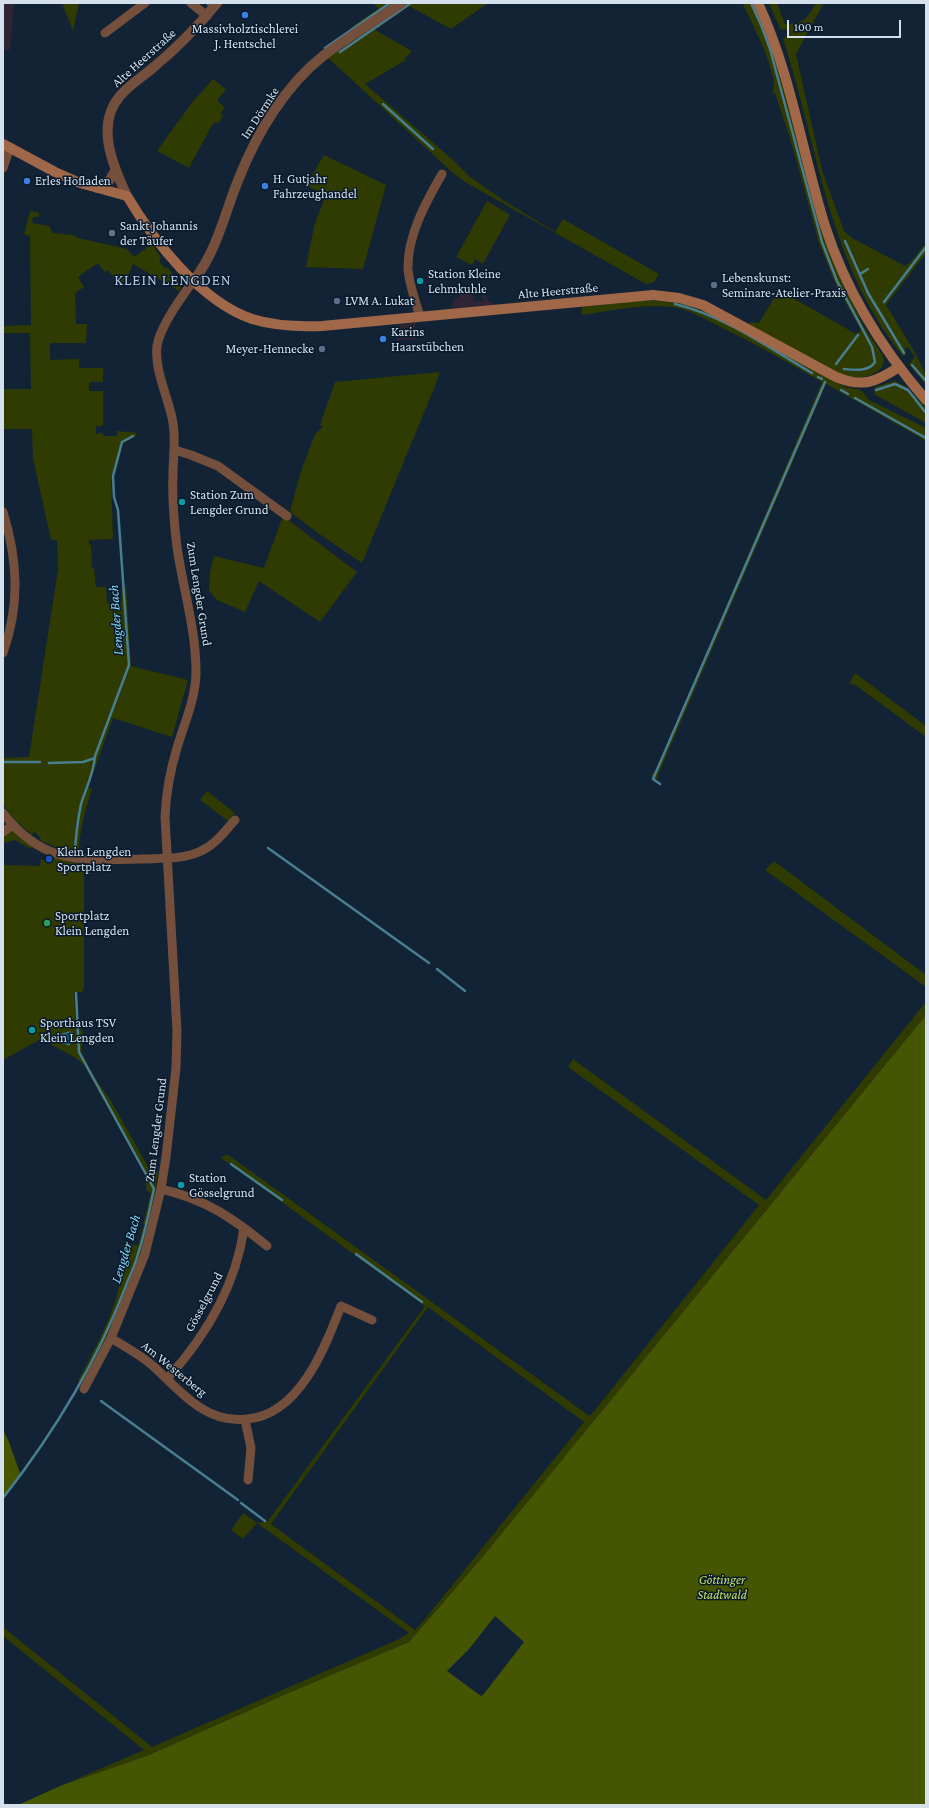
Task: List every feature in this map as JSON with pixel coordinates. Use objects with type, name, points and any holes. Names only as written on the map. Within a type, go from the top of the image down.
[{"type":"main road","points":[[758,3],[773,37],[784,71],[820,208],[837,260],[857,304],[884,348],[926,400]]},
{"type":"main road","points":[[6,146],[56,172],[97,188],[127,196]]},
{"type":"main road","name":"Alte Heerstraße","points":[[127,196],[159,243],[175,263],[194,280],[228,308],[250,318],[276,325],[306,327],[653,295],[693,301],[772,342],[836,378],[849,382],[863,384],[871,382],[882,378],[899,367]]},
{"type":"street","points":[[105,33],[145,3]]},
{"type":"street","points":[[191,3],[206,16]]},
{"type":"street","name":"Alte Heerstraße","points":[[127,196],[115,171],[110,153],[108,125],[116,101],[128,88],[150,71],[181,43],[218,3]]},
{"type":"street","name":"Im Dörmke","points":[[194,280],[205,266],[249,155],[274,110],[300,78],[324,56],[402,3]]},
{"type":"street","points":[[3,168],[6,146]]},
{"type":"street","points":[[97,188],[109,181],[115,171]]},
{"type":"street","points":[[420,317],[409,274],[409,261],[411,248],[421,216],[442,174]]},
{"type":"street","name":"Zum Lengder Grund","points":[[84,1389],[110,1338],[145,1254],[161,1189],[172,1106],[177,1048],[177,1007],[166,817],[170,776],[189,712],[195,688],[196,674],[190,610],[176,535],[173,491],[175,450],[173,422],[159,370],[157,346],[165,326],[194,280]]},
{"type":"street","points":[[175,450],[218,466],[287,516]]},
{"type":"street","points":[[3,512],[12,545],[16,584],[14,614],[3,653]]},
{"type":"street","points":[[3,813],[13,825],[33,842],[52,852],[71,858],[168,858],[192,855],[203,850],[217,840],[235,820]]},
{"type":"street","points":[[3,832],[13,825]]},
{"type":"street","points":[[161,1189],[179,1193],[205,1203],[244,1228],[267,1246]]},
{"type":"street","name":"Gösselgrund","points":[[167,1379],[197,1342],[218,1310],[234,1272],[244,1228]]},
{"type":"street","name":"Am Westerberg","points":[[110,1338],[140,1356],[202,1409],[229,1419],[245,1420],[256,1419],[272,1413],[286,1402],[296,1391],[310,1373],[323,1350],[340,1306],[372,1320]]},
{"type":"street","points":[[245,1420],[251,1448],[248,1480]]},
{"type":"shaded area","points":[[3,3],[14,3],[10,50],[3,49]]},
{"type":"shaded area","points":[[462,292],[473,294],[474,301],[485,301],[481,297],[484,294],[489,302],[492,301],[493,305],[450,309],[456,297],[458,298]]},
{"type":"shaded area","points":[[415,323],[416,339],[397,340],[396,325]]},
{"type":"green space","points":[[62,3],[79,3],[73,31]]},
{"type":"green space","points":[[373,3],[396,3],[356,30],[353,26],[378,9]]},
{"type":"green space","points":[[408,3],[488,3],[451,29],[409,6],[375,30],[412,51],[405,58],[406,60],[365,84],[452,159],[469,176],[503,200],[555,232],[563,219],[659,274],[654,282],[646,284],[465,182],[452,172],[328,58]]},
{"type":"green space","points":[[742,3],[754,3],[769,37],[836,269],[864,327],[882,354],[884,361],[882,367],[878,371],[868,376],[857,377],[840,374],[748,325],[750,322],[759,323],[779,290],[856,334],[861,330],[836,285],[819,243],[793,148],[775,93],[772,93],[774,84],[770,67],[756,31]]},
{"type":"green space","points":[[769,3],[777,3],[785,24],[791,24],[804,20],[816,3],[824,3],[796,54],[822,170],[844,231],[852,238],[905,266],[910,263],[926,243],[926,253],[886,305],[913,349],[926,375],[926,385],[909,364],[915,357],[908,347],[905,349],[906,355],[903,356],[878,321],[858,284],[828,204],[783,39],[789,35],[787,30],[780,29]]},
{"type":"green space","points":[[213,79],[226,89],[217,101],[225,107],[220,114],[223,116],[218,124],[215,122],[211,127],[189,168],[157,151],[190,105]]},
{"type":"green space","points":[[324,155],[386,185],[363,269],[306,267],[314,226],[326,195],[306,185]]},
{"type":"green space","points":[[487,201],[510,215],[483,264],[475,259],[472,265],[456,257]]},
{"type":"green space","points":[[30,211],[39,213],[39,217],[33,217],[32,223],[49,226],[53,233],[74,235],[78,238],[127,249],[134,257],[152,244],[161,258],[159,261],[166,269],[167,267],[182,285],[179,291],[133,264],[129,274],[120,286],[108,270],[105,272],[98,263],[78,277],[84,287],[75,293],[76,324],[87,324],[86,343],[50,343],[50,360],[79,359],[79,368],[103,368],[103,382],[89,382],[89,391],[103,391],[103,426],[96,426],[96,434],[103,433],[103,436],[117,436],[117,431],[137,433],[136,436],[122,444],[117,468],[114,468],[111,478],[113,539],[89,540],[89,545],[91,545],[92,568],[94,568],[96,587],[106,587],[107,603],[121,604],[122,586],[126,586],[131,666],[188,680],[172,737],[113,718],[88,787],[92,789],[81,829],[79,854],[59,849],[40,840],[41,838],[34,831],[32,835],[15,820],[3,804],[3,758],[29,757],[58,569],[57,540],[51,540],[33,458],[32,429],[3,429],[3,389],[31,389],[30,333],[3,333],[3,326],[31,325],[30,236],[24,234]]},
{"type":"green space","points":[[645,300],[678,303],[710,313],[829,379],[848,388],[862,391],[869,400],[926,428],[926,441],[826,384],[656,780],[651,776],[657,768],[822,382],[734,333],[679,308],[650,306],[582,315],[582,307]]},
{"type":"green space","points":[[440,372],[362,563],[290,512],[300,474],[315,434],[323,427],[320,425],[335,382]]},
{"type":"green space","points":[[894,381],[907,387],[926,408],[926,423],[874,394],[875,387]]},
{"type":"green space","points":[[283,516],[357,572],[320,622],[259,581],[245,612],[217,600],[209,590],[210,572],[214,556],[264,568]]},
{"type":"green space","points":[[855,673],[926,726],[926,737],[854,684],[849,684]]},
{"type":"green space","points":[[207,791],[235,813],[228,821],[200,800]]},
{"type":"green space","points":[[9,831],[14,831],[34,847],[31,849],[15,840],[3,843],[3,835]]},
{"type":"green space","name":"Sportplatz Klein Lengden","points":[[56,857],[84,865],[84,988],[82,992],[74,992],[76,1024],[81,1028],[84,1036],[81,1052],[93,1075],[111,1101],[151,1172],[158,1171],[156,1185],[158,1185],[150,1224],[143,1224],[151,1193],[147,1191],[145,1174],[84,1065],[76,1058],[41,1039],[3,1060],[3,865],[40,866],[41,859],[45,860],[45,862],[50,862],[51,859]]},
{"type":"green space","points":[[774,861],[926,975],[926,987],[765,870]]},
{"type":"green space","points":[[926,1002],[926,1015],[480,1560],[409,1642],[286,1694],[149,1755],[60,1786],[144,1750],[3,1636],[3,1627],[152,1747],[399,1639],[409,1633],[257,1523],[268,1521],[425,1306],[221,1158],[227,1154],[588,1415],[591,1415],[759,1205],[568,1067],[573,1059],[766,1200]],"holes":[[[428,1307],[584,1422],[415,1630],[271,1524]]]},
{"type":"green space","name":"Göttinger Stadtwald","points":[[926,1015],[926,1805],[18,1805],[60,1786],[149,1755],[286,1694],[409,1642],[480,1560]],"holes":[[[495,1616],[524,1642],[481,1696],[447,1671],[469,1649]]]},
{"type":"green space","points":[[143,1227],[148,1229],[128,1290],[83,1387],[78,1381],[106,1325],[115,1302],[121,1273],[124,1242],[138,1246]]},
{"type":"green space","points":[[3,1430],[9,1442],[21,1476],[3,1499]]},
{"type":"green space","points":[[243,1513],[257,1523],[243,1539],[231,1530]]},
{"type":"water","points":[[70,1032],[73,1033],[73,1041],[69,1045],[49,1038]]},
{"type":"waterway","name":"Lengder Bach","points":[[325,48],[390,3]]},
{"type":"waterway","points":[[340,52],[411,3]]},
{"type":"waterway","points":[[751,3],[770,49],[822,242],[837,281],[872,347],[875,362],[872,365],[861,370],[844,369]]},
{"type":"waterway","points":[[383,104],[433,149]]},
{"type":"waterway","points":[[845,241],[868,293],[904,353]]},
{"type":"waterway","points":[[884,302],[926,247]]},
{"type":"waterway","points":[[860,274],[868,269]]},
{"type":"waterway","points":[[675,304],[693,309],[729,325],[763,343],[812,373]]},
{"type":"waterway","points":[[836,364],[858,335]]},
{"type":"waterway","points":[[912,365],[926,381]]},
{"type":"waterway","points":[[818,377],[822,379]]},
{"type":"waterway","points":[[660,784],[653,779],[825,382]]},
{"type":"waterway","points":[[876,390],[895,384],[908,390],[926,413]]},
{"type":"waterway","points":[[841,390],[848,394]]},
{"type":"waterway","points":[[855,398],[926,438]]},
{"type":"waterway","name":"Lengder Bach","points":[[75,850],[81,804],[95,756],[129,665],[118,510],[114,497],[113,476],[122,442],[133,436]]},
{"type":"waterway","points":[[49,763],[83,762],[95,758]]},
{"type":"waterway","points":[[3,762],[40,762]]},
{"type":"waterway","points":[[268,848],[429,963]]},
{"type":"waterway","points":[[437,969],[465,991]]},
{"type":"waterway","name":"Lengder Bach","points":[[3,1498],[39,1449],[72,1398],[101,1344],[135,1263],[145,1230],[154,1189],[79,1052],[76,993]]},
{"type":"waterway","points":[[231,1164],[282,1200]]},
{"type":"waterway","points":[[356,1254],[422,1302]]},
{"type":"waterway","points":[[101,1401],[238,1500]]},
{"type":"waterway","points":[[241,1503],[265,1521]]},
{"type":"place","name":"Massivholztischlerei J. Hentschel","points":[[245,15]]},
{"type":"place","name":"Erles Hofladen","points":[[27,181]]},
{"type":"place","name":"H. Gutjahr Fahrzeughandel","points":[[265,186]]},
{"type":"place","name":"Sankt Johannis der Täufer","points":[[112,233]]},
{"type":"place","name":"Station Kleine Lehmkuhle","points":[[420,281]]},
{"type":"place","name":"Lebenskunst: Seminare-Atelier-Praxis","points":[[714,285]]},
{"type":"place","name":"LVM A. Lukat","points":[[337,301]]},
{"type":"place","name":"Karins Haarstübchen","points":[[383,339]]},
{"type":"place","name":"Meyer-Hennecke","points":[[322,349]]},
{"type":"place","name":"Station Zum Lengder Grund","points":[[182,502]]},
{"type":"place","name":"Klein Lengden Sportplatz","points":[[49,859]]},
{"type":"place","name":"Sportplatz Klein Lengden","points":[[47,923]]},
{"type":"place","name":"Sporthaus TSV Klein Lengden","points":[[32,1030]]},
{"type":"place","name":"Station Gösselgrund","points":[[181,1185]]},
{"type":"district","name":"KLEIN LENGDEN","points":[[173,280]]}]
